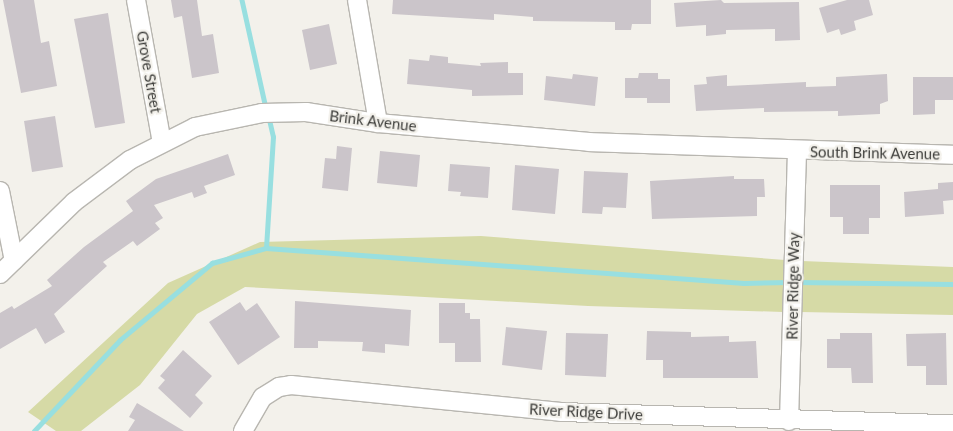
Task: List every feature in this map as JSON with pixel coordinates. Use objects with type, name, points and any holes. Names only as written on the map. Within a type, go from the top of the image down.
[{"type":"street","name":"Grove Street","points":[[136,0],[162,143]]},
{"type":"street","points":[[357,0],[378,123]]},
{"type":"street","name":"Brink Avenue","points":[[0,274],[101,180],[162,143],[202,125],[267,113],[306,112],[378,123],[589,142],[798,151]]},
{"type":"street","name":"South Brink Avenue","points":[[798,151],[953,155]]},
{"type":"street","name":"River Ridge Way","points":[[789,421],[798,151]]},
{"type":"street","points":[[0,191],[14,261]]},
{"type":"street","name":"River Ridge Drive","points":[[243,431],[264,397],[279,387],[292,385],[561,412],[789,421],[953,424]]},
{"type":"green space","points":[[481,236],[785,260],[783,312],[588,306],[245,287],[197,314],[140,385],[81,431],[56,431],[28,412],[168,283],[260,242]]},
{"type":"green space","points":[[802,261],[953,267],[953,315],[801,312]]},
{"type":"building","points":[[3,0],[34,0],[41,43],[49,41],[57,86],[21,93]]},
{"type":"building","points":[[171,0],[197,0],[202,36],[213,34],[219,73],[192,78],[182,16],[174,18]]},
{"type":"building","points":[[393,0],[651,0],[651,24],[632,24],[631,30],[615,30],[615,22],[533,21],[533,17],[494,14],[494,20],[392,14]]},
{"type":"building","points":[[721,0],[724,3],[799,2],[800,40],[775,41],[775,29],[726,30],[726,34],[706,36],[706,25],[676,27],[674,3]]},
{"type":"building","points":[[847,0],[869,0],[873,15],[854,21],[856,30],[841,35],[839,29],[827,33],[819,8]]},
{"type":"building","points":[[108,13],[125,123],[95,128],[74,19]]},
{"type":"building","points":[[329,24],[337,64],[310,70],[302,30]]},
{"type":"building","points":[[430,55],[448,57],[448,63],[481,66],[480,63],[508,62],[508,73],[523,73],[523,95],[472,96],[472,90],[407,84],[409,59],[429,61]]},
{"type":"building","points":[[639,73],[658,73],[658,79],[670,79],[670,103],[647,103],[647,98],[625,98],[625,78],[638,78]]},
{"type":"building","points":[[573,74],[598,77],[595,106],[544,100],[546,76],[572,79]]},
{"type":"building","points":[[887,74],[888,101],[880,104],[880,114],[838,116],[838,111],[764,112],[764,108],[696,111],[694,85],[707,84],[706,77],[727,75],[727,86],[806,82],[806,87],[836,86],[836,77]]},
{"type":"building","points":[[913,77],[953,77],[953,100],[935,100],[935,114],[913,115]]},
{"type":"building","points":[[55,116],[63,167],[32,172],[24,121]]},
{"type":"building","points":[[337,146],[352,148],[348,191],[322,188],[325,158],[336,159]]},
{"type":"building","points":[[380,151],[420,155],[417,187],[377,183]]},
{"type":"building","points":[[228,154],[235,175],[204,186],[207,193],[194,198],[192,192],[154,205],[163,218],[155,223],[160,229],[137,246],[133,241],[103,262],[107,266],[54,314],[65,332],[45,344],[36,328],[0,349],[0,313],[12,306],[14,309],[52,286],[47,280],[84,247],[133,211],[126,201],[156,179]]},
{"type":"building","points":[[450,164],[490,167],[488,198],[460,196],[461,192],[448,191]]},
{"type":"building","points":[[515,165],[559,169],[555,214],[512,210]]},
{"type":"building","points":[[584,171],[628,173],[626,208],[603,207],[602,214],[582,213]]},
{"type":"building","points":[[734,176],[734,179],[764,179],[765,197],[757,197],[757,216],[652,219],[650,181]]},
{"type":"building","points":[[953,182],[953,200],[943,201],[944,214],[905,217],[904,192],[938,189],[938,183]]},
{"type":"building","points":[[830,185],[880,185],[880,218],[869,218],[869,234],[843,234],[843,217],[830,217]]},
{"type":"building","points":[[295,301],[411,310],[409,346],[385,344],[385,353],[362,351],[363,342],[318,341],[318,348],[294,348]]},
{"type":"building","points":[[240,302],[246,311],[257,303],[280,337],[238,365],[209,322]]},
{"type":"building","points":[[439,303],[465,303],[465,313],[470,313],[470,319],[480,319],[481,362],[455,362],[455,343],[439,343]]},
{"type":"building","points":[[506,327],[547,331],[542,370],[502,365]]},
{"type":"building","points":[[647,331],[691,332],[691,337],[729,336],[729,342],[756,341],[758,378],[663,378],[663,360],[646,360]]},
{"type":"building","points":[[566,333],[608,334],[606,377],[565,375]]},
{"type":"building","points":[[840,333],[872,333],[873,383],[852,383],[851,368],[827,368],[827,339],[840,339]]},
{"type":"building","points":[[946,333],[947,385],[926,385],[926,366],[907,366],[906,334]]},
{"type":"building","points":[[183,350],[212,376],[195,395],[203,403],[190,418],[158,388],[165,380],[160,376]]},
{"type":"building","points":[[137,403],[184,431],[128,431],[135,420],[129,417]]},
{"type":"waterway","points":[[242,0],[266,108]]},
{"type":"waterway","points":[[266,248],[273,137],[268,116]]},
{"type":"waterway","points":[[34,431],[120,340],[212,263],[266,248],[744,283],[789,282]]},
{"type":"waterway","points":[[797,282],[953,284]]}]
